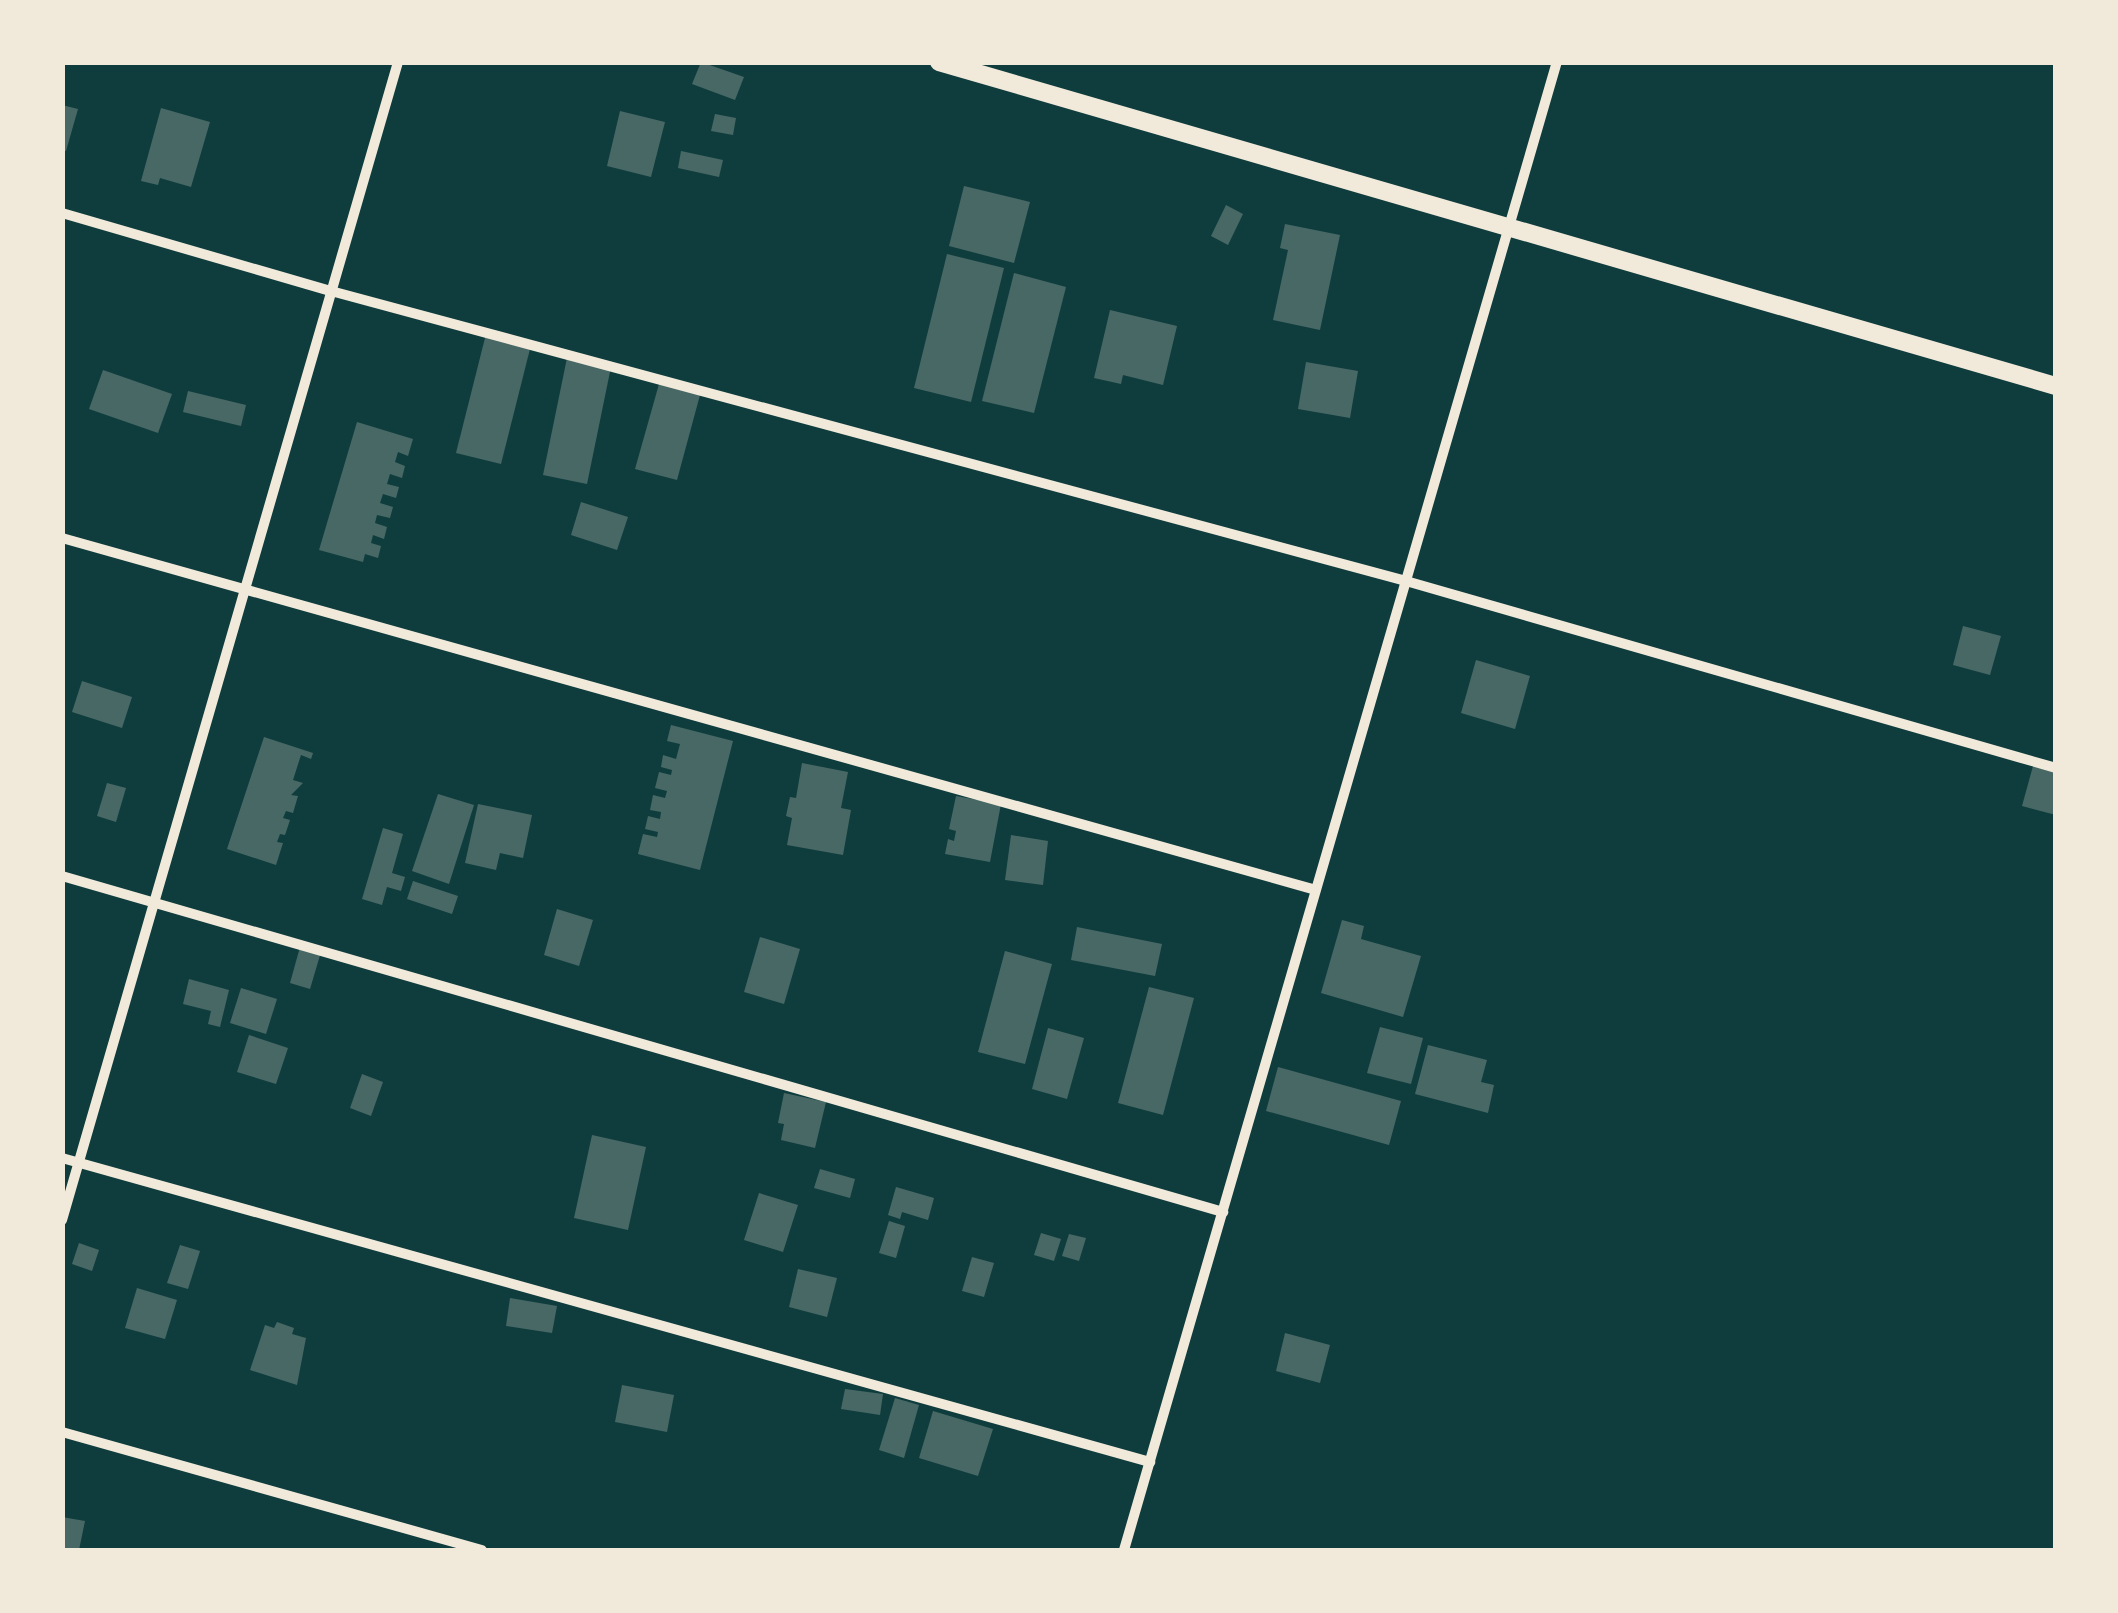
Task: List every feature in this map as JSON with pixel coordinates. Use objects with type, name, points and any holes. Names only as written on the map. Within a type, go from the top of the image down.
[{"type":"street","points":[[62,1220],[398,62]]},
{"type":"street","points":[[939,62],[2056,386]]},
{"type":"street","points":[[1124,1550],[1556,62]]},
{"type":"street","points":[[62,213],[331,291],[1406,581],[2056,768]]},
{"type":"street","points":[[62,538],[1316,890]]},
{"type":"street","points":[[62,876],[1223,1212]]},
{"type":"street","points":[[62,1158],[1150,1462]]},
{"type":"street","points":[[62,1432],[482,1550]]},
{"type":"building","points":[[701,62],[744,77],[735,100],[692,84]]},
{"type":"building","points":[[62,105],[78,109],[66,151],[62,150]]},
{"type":"building","points":[[161,108],[210,122],[191,187],[160,178],[158,185],[141,181]]},
{"type":"building","points":[[620,111],[665,122],[651,177],[607,166]]},
{"type":"building","points":[[715,114],[736,118],[733,135],[711,131]]},
{"type":"building","points":[[681,151],[723,160],[719,177],[678,168]]},
{"type":"building","points":[[964,186],[1030,202],[1014,263],[949,246]]},
{"type":"building","points":[[1226,205],[1243,214],[1228,245],[1211,236]]},
{"type":"building","points":[[1285,224],[1340,235],[1320,330],[1273,320],[1288,250],[1280,248]]},
{"type":"building","points":[[947,254],[1004,268],[971,402],[914,388]]},
{"type":"building","points":[[1014,273],[1066,287],[1034,413],[982,401]]},
{"type":"building","points":[[1110,310],[1177,326],[1163,385],[1123,375],[1121,384],[1094,378]]},
{"type":"building","points":[[487,330],[532,341],[501,464],[456,453]]},
{"type":"building","points":[[568,353],[612,362],[587,484],[543,475]]},
{"type":"building","points":[[1306,362],[1358,371],[1350,418],[1298,409]]},
{"type":"building","points":[[103,370],[172,394],[158,433],[89,409]]},
{"type":"building","points":[[659,384],[700,395],[677,480],[635,469]]},
{"type":"building","points":[[188,391],[246,405],[241,426],[183,412]]},
{"type":"building","points":[[357,422],[413,439],[408,456],[398,452],[395,462],[405,466],[402,478],[390,474],[387,484],[399,487],[396,498],[383,494],[380,503],[393,507],[390,518],[377,515],[375,523],[387,527],[384,539],[373,535],[371,543],[381,546],[378,558],[365,554],[363,562],[319,550]]},
{"type":"building","points":[[581,502],[628,517],[617,550],[571,535]]},
{"type":"building","points":[[1963,626],[2001,636],[1990,675],[1953,665]]},
{"type":"building","points":[[1476,660],[1530,676],[1515,729],[1461,713]]},
{"type":"building","points":[[82,681],[132,697],[122,728],[72,712]]},
{"type":"building","points":[[671,725],[733,741],[700,870],[638,854],[643,834],[657,837],[658,832],[645,829],[648,816],[660,819],[661,812],[650,810],[653,795],[665,798],[667,791],[655,788],[659,772],[671,775],[672,770],[661,767],[663,755],[676,759],[680,744],[667,741]]},
{"type":"building","points":[[264,737],[313,753],[311,759],[301,755],[293,780],[303,783],[291,795],[298,796],[293,813],[286,811],[283,818],[290,820],[285,835],[280,834],[277,842],[283,843],[276,865],[227,849]]},
{"type":"building","points":[[802,763],[848,772],[841,808],[851,810],[843,855],[787,845],[792,818],[786,816],[790,797],[796,798]]},
{"type":"building","points":[[2033,766],[2056,772],[2056,815],[2022,806]]},
{"type":"building","points":[[107,783],[126,788],[116,822],[97,816]]},
{"type":"building","points":[[438,794],[474,805],[449,884],[412,871]]},
{"type":"building","points":[[956,796],[1001,804],[990,862],[945,854],[948,839],[954,841],[956,831],[949,829]]},
{"type":"building","points":[[478,804],[532,815],[523,858],[500,853],[496,870],[465,863]]},
{"type":"building","points":[[383,828],[403,834],[392,873],[405,877],[401,891],[387,887],[382,905],[362,899]]},
{"type":"building","points":[[1011,835],[1048,841],[1043,885],[1005,880]]},
{"type":"building","points":[[413,881],[458,896],[452,914],[407,899]]},
{"type":"building","points":[[557,909],[593,920],[579,966],[544,955]]},
{"type":"building","points":[[1342,920],[1364,926],[1361,939],[1421,956],[1403,1017],[1321,993]]},
{"type":"building","points":[[1077,927],[1162,944],[1155,976],[1071,960]]},
{"type":"building","points":[[760,937],[800,949],[784,1004],[744,992]]},
{"type":"building","points":[[300,947],[321,952],[310,989],[290,983]]},
{"type":"building","points":[[1005,951],[1052,964],[1025,1064],[978,1052]]},
{"type":"building","points":[[189,979],[229,990],[220,1027],[208,1024],[211,1011],[183,1004]]},
{"type":"building","points":[[1149,987],[1194,998],[1163,1115],[1118,1103]]},
{"type":"building","points":[[241,988],[277,999],[266,1034],[230,1023]]},
{"type":"building","points":[[1380,1027],[1423,1038],[1411,1084],[1367,1073]]},
{"type":"building","points":[[1048,1028],[1084,1038],[1067,1099],[1032,1089]]},
{"type":"building","points":[[249,1035],[288,1048],[276,1084],[237,1072]]},
{"type":"building","points":[[1428,1045],[1487,1060],[1481,1082],[1494,1085],[1488,1113],[1415,1094]]},
{"type":"building","points":[[1278,1067],[1401,1101],[1389,1145],[1266,1111]]},
{"type":"building","points":[[362,1074],[383,1082],[371,1116],[350,1108]]},
{"type":"building","points":[[784,1093],[826,1102],[815,1148],[781,1140],[784,1124],[778,1123]]},
{"type":"building","points":[[592,1135],[646,1147],[628,1230],[574,1218]]},
{"type":"building","points":[[820,1169],[855,1179],[850,1198],[814,1188]]},
{"type":"building","points":[[896,1187],[934,1198],[928,1220],[902,1212],[900,1219],[888,1215]]},
{"type":"building","points":[[759,1193],[798,1205],[783,1252],[744,1240]]},
{"type":"building","points":[[889,1221],[905,1226],[896,1258],[879,1253]]},
{"type":"building","points":[[1041,1233],[1061,1239],[1054,1261],[1034,1255]]},
{"type":"building","points":[[1069,1234],[1086,1238],[1079,1261],[1062,1256]]},
{"type":"building","points":[[79,1243],[99,1250],[92,1271],[72,1264]]},
{"type":"building","points":[[180,1245],[200,1251],[188,1289],[167,1283]]},
{"type":"building","points":[[972,1257],[994,1263],[984,1297],[962,1291]]},
{"type":"building","points":[[798,1269],[837,1278],[827,1317],[789,1307]]},
{"type":"building","points":[[137,1288],[177,1300],[165,1339],[125,1328]]},
{"type":"building","points":[[510,1298],[557,1306],[552,1333],[506,1326]]},
{"type":"building","points":[[277,1322],[294,1328],[292,1334],[306,1338],[297,1385],[250,1370],[265,1325],[274,1328]]},
{"type":"building","points":[[1285,1333],[1330,1345],[1320,1383],[1276,1371]]},
{"type":"building","points":[[622,1385],[674,1395],[667,1432],[615,1422]]},
{"type":"building","points":[[845,1389],[883,1394],[880,1415],[841,1409]]},
{"type":"building","points":[[895,1398],[919,1405],[904,1458],[879,1450]]},
{"type":"building","points":[[933,1411],[993,1429],[978,1476],[919,1458]]},
{"type":"building","points":[[62,1517],[85,1521],[79,1550],[62,1550]]}]
